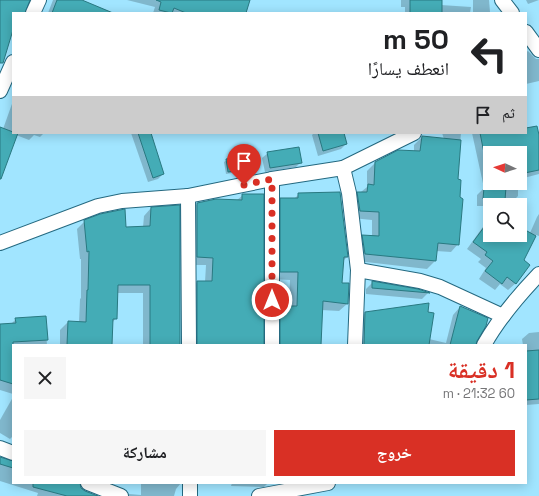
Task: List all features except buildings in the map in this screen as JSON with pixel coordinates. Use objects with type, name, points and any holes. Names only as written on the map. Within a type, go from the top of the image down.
[{"type":"street","points":[[33,12],[39,0]]},
{"type":"street","points":[[502,0],[511,12]]},
{"type":"street","points":[[527,33],[539,50]]},
{"type":"street","points":[[0,91],[12,64]]},
{"type":"street","points":[[0,242],[98,206],[122,201],[188,196],[272,179],[343,168],[412,134]]},
{"type":"street","points":[[343,168],[349,193],[358,270],[355,344]]},
{"type":"street","points":[[272,179],[272,344]]},
{"type":"street","points":[[188,196],[189,344]]},
{"type":"street","points":[[358,270],[420,281],[440,287],[503,316]]},
{"type":"street","points":[[484,344],[490,333],[517,296],[539,274]]},
{"type":"street","points":[[0,448],[12,453]]},
{"type":"street","points":[[91,484],[121,496]]},
{"type":"street","points":[[190,484],[190,496]]},
{"type":"street","points":[[259,496],[278,488],[318,484]]},
{"type":"route","points":[[244,185],[272,179],[272,300]]}]
